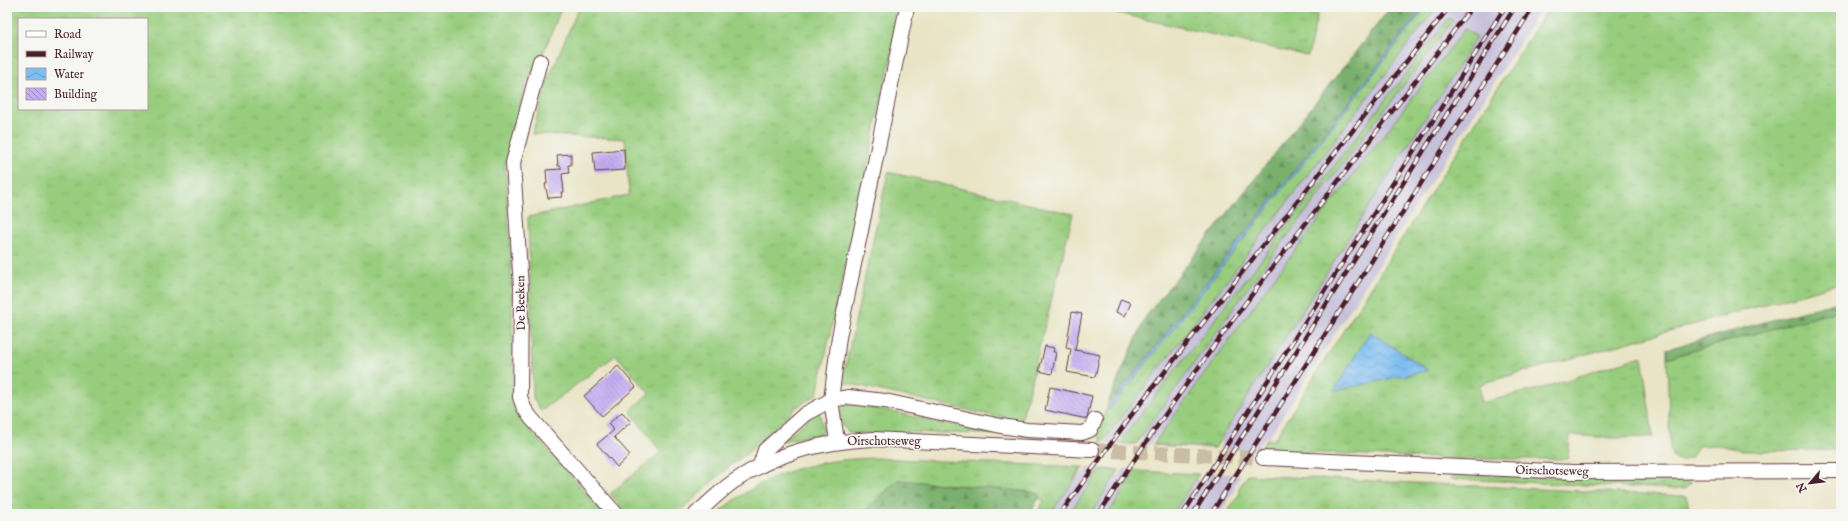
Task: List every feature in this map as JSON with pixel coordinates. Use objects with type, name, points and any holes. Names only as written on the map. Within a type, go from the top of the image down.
[{"type":"street","points":[[837,441],[831,400],[839,337],[907,7]]},
{"type":"street","name":"De Beeken","points":[[540,61],[513,162],[521,288],[520,397],[524,408],[531,418],[616,514]]},
{"type":"street","points":[[760,465],[765,450],[805,414],[831,400],[848,397],[867,398],[1001,426],[1038,430],[1082,433],[1090,430],[1095,420]]},
{"type":"street","name":"Oirschotseweg","points":[[696,514],[731,483],[760,465],[799,450],[837,441],[873,439],[1092,450]]},
{"type":"street","name":"Oirschotseweg","points":[[1263,458],[1572,472],[1841,471]]},
{"type":"shaded area","points":[[1437,7],[1542,7],[1268,439],[1265,437],[1256,450],[1219,449],[1222,443],[1220,441],[1214,449],[1154,446],[1156,440],[1154,438],[1149,445],[1139,445],[1143,439],[1141,437],[1135,445],[1118,444],[1122,438],[1120,437],[1115,444],[1105,443],[1109,437],[1107,436],[1127,407]]},
{"type":"shaded area","points":[[1087,468],[1097,468],[1093,473],[1096,476],[1069,514],[1050,514],[1080,472],[1083,474]]},
{"type":"shaded area","points":[[1124,468],[1133,469],[1129,475],[1131,477],[1108,514],[1091,514],[1116,475],[1119,476]]},
{"type":"shaded area","points":[[1204,472],[1241,475],[1233,487],[1235,489],[1220,514],[1173,514],[1196,479],[1199,481]]},
{"type":"green space","points":[[7,7],[562,7],[542,56],[526,83],[505,165],[511,260],[514,412],[605,514],[7,514]]},
{"type":"green space","points":[[579,7],[902,7],[817,394],[797,407],[751,450],[725,470],[677,514],[627,514],[610,494],[661,452],[630,411],[649,393],[616,355],[541,411],[533,398],[528,217],[629,195],[625,139],[532,134],[548,80]]},
{"type":"green space","points":[[1090,7],[1319,7],[1308,56]]},
{"type":"green space","points":[[1391,7],[1424,7],[1112,402],[1109,400],[1146,316]]},
{"type":"green space","points":[[1426,7],[1437,7],[1102,443],[1100,443],[1101,440],[1096,430],[1097,424],[1101,425],[1109,400],[1112,402],[1108,409],[1110,409]]},
{"type":"green space","points":[[1549,7],[1841,7],[1841,283],[1480,384],[1481,403],[1542,388],[1642,356],[1653,437],[1613,438],[1570,435],[1568,459],[1451,459],[1260,450],[1267,439],[1274,440]]},
{"type":"green space","points":[[1449,18],[1453,21],[1258,274],[1136,444],[1118,444]]},
{"type":"green space","points":[[1465,29],[1477,37],[1215,448],[1153,445],[1271,282]]},
{"type":"green space","points":[[888,172],[1073,214],[1021,422],[842,382]]},
{"type":"green space","points":[[1841,301],[1841,310],[1667,358],[1667,349]]},
{"type":"green space","points":[[1841,310],[1841,450],[1746,451],[1718,445],[1698,446],[1691,458],[1681,461],[1673,457],[1670,449],[1667,358]]},
{"type":"green space","points":[[848,402],[994,434],[892,432],[892,434],[850,433],[842,426],[840,411]]},
{"type":"green space","points":[[819,411],[824,431],[821,434],[781,441]]},
{"type":"green space","points":[[874,458],[1081,467],[1073,480],[1082,467],[1084,467],[1050,514],[1036,514],[1044,501],[1039,498],[1038,493],[898,480],[862,514],[717,514],[754,488],[772,478],[790,471],[830,462]]},
{"type":"green space","points":[[1100,469],[1119,470],[1091,514],[1069,514]]},
{"type":"green space","points":[[1136,470],[1199,474],[1173,514],[1108,514]]},
{"type":"green space","points":[[1452,474],[1692,482],[1685,489],[1675,489],[1451,479]]},
{"type":"green space","points":[[1248,475],[1686,496],[1691,514],[1226,514],[1240,493],[1239,488]]},
{"type":"green space","points":[[898,480],[1032,492],[1038,493],[1039,498],[1030,514],[862,514]]},
{"type":"water","points":[[1424,7],[1426,7],[1110,409],[1108,409],[1112,402]]},
{"type":"water","points":[[1370,332],[1428,370],[1334,391]]},
{"type":"building","points":[[624,149],[625,170],[595,172],[593,152]]},
{"type":"building","points":[[571,154],[571,165],[568,165],[569,173],[562,174],[564,192],[561,192],[562,197],[548,198],[545,184],[547,184],[546,170],[561,169],[561,166],[558,166],[557,155]]},
{"type":"building","points":[[1121,299],[1131,303],[1125,316],[1116,312]]},
{"type":"building","points":[[1072,312],[1082,314],[1075,350],[1100,355],[1095,377],[1067,372],[1071,349],[1066,348]]},
{"type":"building","points":[[1045,346],[1054,348],[1053,352],[1056,352],[1052,374],[1039,371]]},
{"type":"building","points":[[618,366],[636,387],[602,416],[584,396]]},
{"type":"building","points":[[1050,387],[1092,396],[1087,419],[1045,410]]},
{"type":"building","points":[[622,412],[631,422],[614,437],[630,455],[617,467],[597,444],[614,430],[608,424]]},
{"type":"tunnel","points":[[1092,450],[1263,458]]},
{"type":"railway","points":[[1060,514],[1133,413],[1449,7]]},
{"type":"railway","points":[[1099,514],[1142,448],[1233,320],[1472,7]]},
{"type":"railway","points":[[1183,514],[1505,7]]},
{"type":"railway","points":[[1193,514],[1515,7]]},
{"type":"railway","points":[[1211,514],[1533,7]]}]
